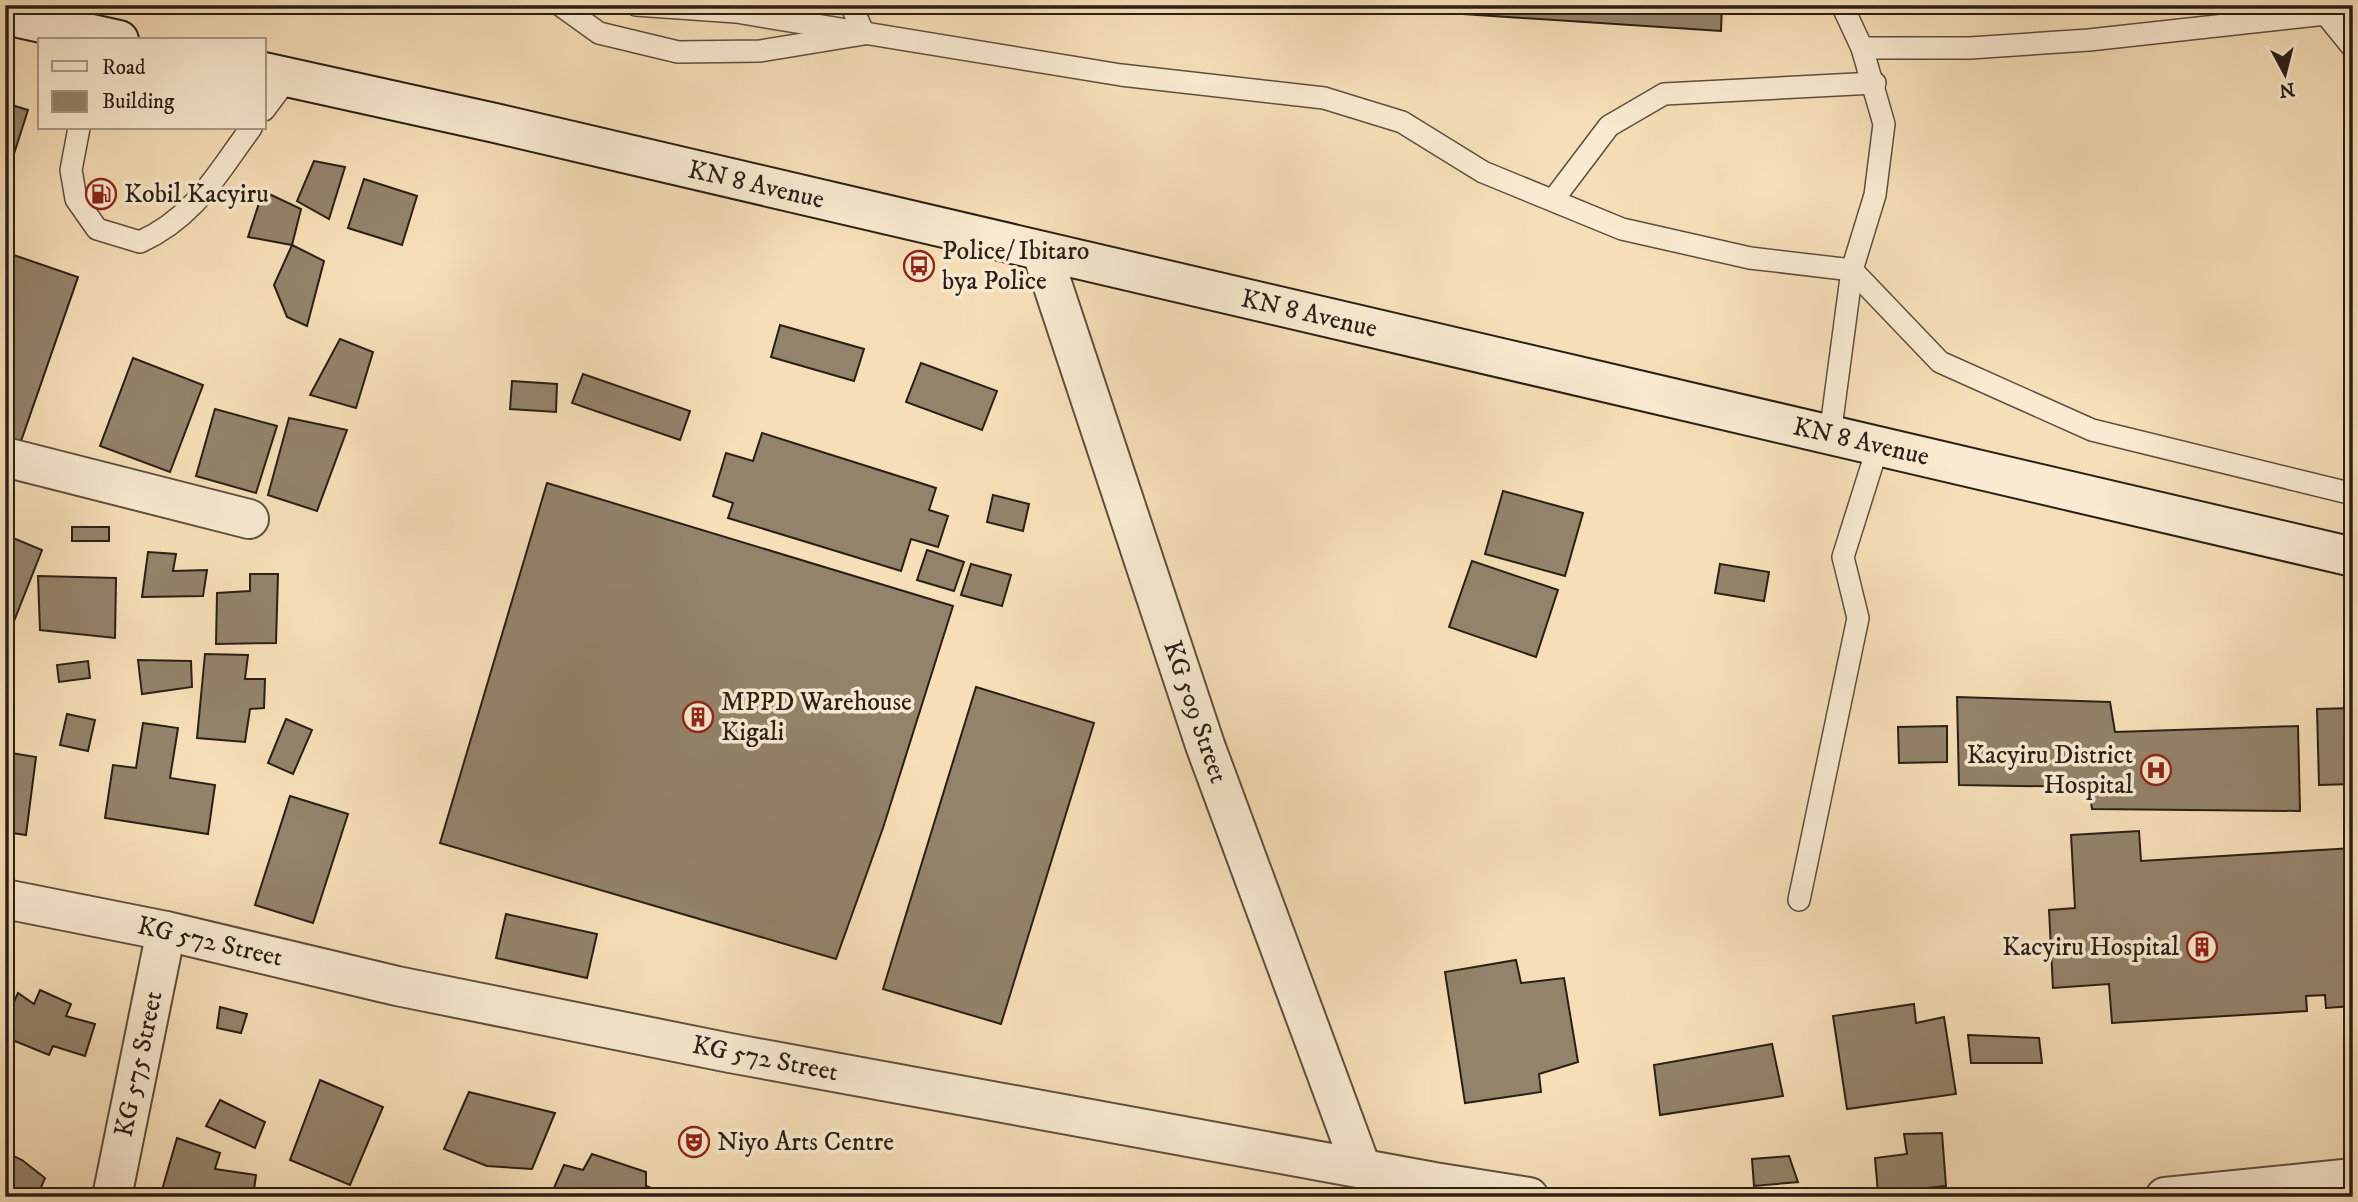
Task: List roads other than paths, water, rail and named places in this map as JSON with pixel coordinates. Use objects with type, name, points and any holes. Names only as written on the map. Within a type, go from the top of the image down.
[{"type":"street","points":[[5,15],[103,38]]},
{"type":"street","name":"KN 8 Avenue","points":[[276,75],[495,123],[1042,253],[2353,557]]},
{"type":"street","name":"KG 509 Street","points":[[1042,253],[1205,745],[1361,1167]]},
{"type":"street","points":[[5,457],[249,519]]},
{"type":"street","name":"KG 572 Street","points":[[5,899],[166,931],[397,986],[730,1053],[1529,1197]]},
{"type":"street","name":"KG 575 Street","points":[[111,1197],[166,931]]},
{"type":"street","points":[[2165,1197],[2353,1178]]},
{"type":"lane","points":[[560,5],[599,33],[678,52],[760,51],[864,34]]},
{"type":"lane","points":[[636,5],[736,12],[1121,75],[1324,98],[1402,122],[1483,172],[1622,229],[1750,258],[1852,270],[1940,362],[2092,430],[2353,494]]},
{"type":"lane","points":[[851,5],[864,34]]},
{"type":"lane","points":[[1830,435],[1852,270],[1875,195],[1884,124],[1875,83],[1842,5]]},
{"type":"lane","points":[[1862,48],[1970,48],[2089,40],[2327,16],[2353,11]]},
{"type":"lane","points":[[2327,16],[2353,48]]},
{"type":"lane","points":[[266,104],[276,75]]},
{"type":"lane","points":[[1553,200],[1609,127],[1664,94],[1875,83]]},
{"type":"lane","points":[[79,130],[71,170],[76,198],[97,229],[139,242],[168,229],[191,208],[250,130]]},
{"type":"lane","points":[[1799,900],[1858,618],[1843,557],[1878,446]]},
{"type":"place","name":"Kobil Kacyiru","points":[[101,194]]},
{"type":"place","name":"Police/ Ibitaro bya Police","points":[[919,266]]},
{"type":"place","name":"MPPD Warehouse Kigali","points":[[698,717]]},
{"type":"place","name":"Kacyiru District Hospital","points":[[2156,770]]},
{"type":"place","name":"Kacyiru Hospital","points":[[2202,947]]},
{"type":"place","name":"Niyo Arts Centre","points":[[694,1142]]}]
